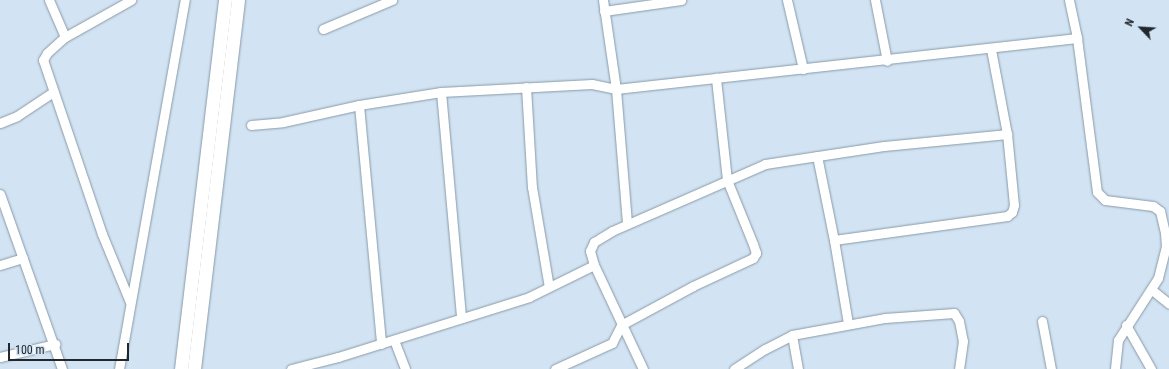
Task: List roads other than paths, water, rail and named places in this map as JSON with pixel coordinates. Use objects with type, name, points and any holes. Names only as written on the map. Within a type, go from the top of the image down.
[{"type":"highway","points":[[181,369],[225,0]]},
{"type":"highway","points":[[194,369],[238,0]]},
{"type":"street","points":[[49,0],[65,37]]},
{"type":"street","points":[[130,302],[102,234],[43,60],[47,53],[65,37],[131,0]]},
{"type":"street","points":[[119,369],[130,302],[163,135],[185,0]]},
{"type":"street","points":[[323,29],[378,2],[392,0]]},
{"type":"street","points":[[603,0],[616,89],[628,224]]},
{"type":"street","points":[[604,11],[681,0]]},
{"type":"street","points":[[787,0],[803,69]]},
{"type":"street","points":[[875,0],[887,60]]},
{"type":"street","points":[[1069,0],[1077,38],[1097,192],[1105,200],[1146,204],[1160,211],[1166,246],[1160,273],[1152,290],[1126,326],[1115,352],[1115,369]]},
{"type":"street","points":[[251,125],[283,122],[358,105],[441,92],[592,84],[616,89],[991,49],[1077,38]]},
{"type":"street","points":[[834,240],[1007,216],[1012,212],[1014,205],[1007,134],[991,49]]},
{"type":"street","points":[[555,369],[612,343],[622,325],[693,286],[753,258],[756,253],[727,180],[716,78]]},
{"type":"street","points":[[526,87],[532,187],[549,287]]},
{"type":"street","points":[[0,123],[17,116],[53,92]]},
{"type":"street","points":[[441,92],[461,318]]},
{"type":"street","points":[[358,105],[381,344]]},
{"type":"street","points":[[643,369],[594,265],[590,251],[594,242],[628,224],[766,164],[817,156],[1007,134]]},
{"type":"street","points":[[817,156],[834,240],[848,324]]},
{"type":"street","points":[[0,194],[55,344],[62,369]]},
{"type":"street","points":[[0,265],[23,258]]},
{"type":"street","points":[[291,369],[381,344],[529,297],[594,265]]},
{"type":"street","points":[[1152,290],[1169,304]]},
{"type":"street","points":[[734,369],[765,349],[792,336],[848,324],[954,313],[959,321],[963,341],[959,369]]},
{"type":"street","points":[[1042,321],[1051,369]]},
{"type":"street","points":[[1126,326],[1151,369]]},
{"type":"street","points":[[792,336],[798,369]]},
{"type":"street","points":[[394,340],[405,369]]},
{"type":"street","points":[[0,357],[55,344]]}]
